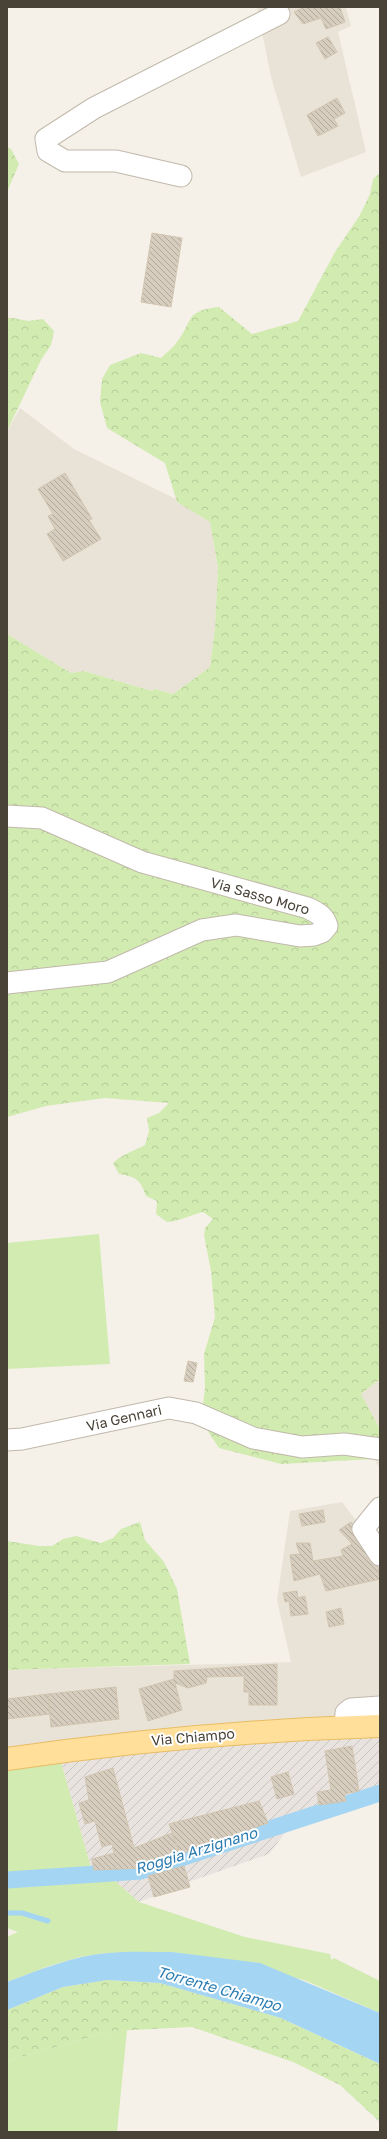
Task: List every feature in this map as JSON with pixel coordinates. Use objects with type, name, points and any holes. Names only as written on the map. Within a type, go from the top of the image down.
[{"type":"main road","name":"Via Chiampo","points":[[7,1759],[160,1739],[380,1726]]},
{"type":"street","points":[[181,176],[116,161],[65,161],[48,151],[46,139],[94,108],[284,9]]},
{"type":"street","name":"Via Sasso Moro","points":[[7,816],[42,818],[142,862],[308,908],[319,913],[325,919],[326,926],[322,932],[314,935],[300,936],[236,925],[202,930],[108,972],[7,983]]},
{"type":"street","name":"Via Gennari","points":[[7,1440],[22,1439],[115,1421],[169,1408],[196,1413],[253,1438],[302,1447],[344,1444],[380,1449]]},
{"type":"street","points":[[380,1508],[363,1529],[380,1554]]},
{"type":"street","points":[[345,1727],[346,1713],[351,1709],[380,1707]]},
{"type":"shaded area","points":[[257,7],[346,7],[351,26],[338,32],[366,152],[301,177],[271,77]]},
{"type":"shaded area","points":[[20,408],[74,449],[176,499],[177,502],[210,522],[218,568],[215,627],[210,667],[173,694],[155,689],[152,691],[84,671],[71,673],[7,634],[7,431]]},
{"type":"shaded area","points":[[380,1379],[380,1429],[361,1394]]},
{"type":"shaded area","points":[[380,1429],[380,1468],[374,1459]]},
{"type":"shaded area","points":[[342,1502],[380,1552],[380,1732],[7,1755],[7,1670],[291,1662],[277,1600],[290,1511]]},
{"type":"shaded area","points":[[380,1732],[380,1789],[298,1816],[269,1854],[177,1886],[174,1889],[139,1902],[107,1874],[92,1871],[57,1748]]},
{"type":"green space","points":[[7,147],[11,149],[19,164],[7,192]]},
{"type":"green space","points":[[380,173],[380,1379],[361,1394],[380,1429],[374,1459],[281,1464],[219,1448],[201,1421],[205,1388],[204,1354],[215,1317],[211,1271],[204,1235],[205,1228],[213,1219],[203,1212],[167,1222],[156,1214],[157,1201],[146,1196],[142,1186],[137,1180],[130,1176],[119,1174],[113,1163],[124,1155],[145,1145],[149,1131],[147,1118],[159,1113],[169,1103],[105,1098],[46,1106],[7,1117],[7,634],[71,673],[84,671],[152,691],[155,689],[173,694],[210,667],[215,627],[218,568],[210,522],[177,502],[165,463],[107,428],[100,402],[102,379],[110,365],[141,353],[161,358],[175,344],[191,318],[200,311],[219,307],[252,334],[298,321],[335,252],[360,215],[370,194],[373,179]]},
{"type":"green space","points":[[7,318],[28,321],[43,319],[54,331],[51,345],[41,360],[7,431]]},
{"type":"green space","points":[[99,1234],[110,1364],[7,1369],[7,1243]]},
{"type":"green space","points":[[140,1522],[145,1540],[164,1562],[177,1589],[190,1664],[7,1670],[7,1541],[39,1546],[52,1546],[63,1539],[76,1536],[101,1543],[113,1538],[121,1529]]},
{"type":"green space","points":[[57,1748],[92,1871],[107,1874],[139,1902],[245,1937],[330,1954],[331,1960],[334,1958],[380,1981],[380,2013],[304,1980],[206,1957],[172,1952],[107,1953],[80,1957],[49,1966],[7,1982],[7,1937],[18,1932],[7,1928],[7,1755]]},
{"type":"green space","points":[[107,1980],[160,1983],[281,2018],[380,2064],[380,2122],[340,2085],[293,2062],[192,2027],[112,2031],[7,2061],[7,2010],[63,1987]]},
{"type":"green space","points":[[127,2030],[117,2132],[7,2132],[7,2061],[112,2031]]},
{"type":"water","name":"Torrente Chiampo","points":[[172,1952],[260,1963],[380,2013],[380,2064],[281,2018],[160,1983],[107,1980],[63,1987],[7,2010],[7,1982],[44,1968],[69,1960],[108,1953]]},
{"type":"building","points":[[304,7],[340,7],[345,22],[326,29],[321,18],[303,24],[294,12]]},
{"type":"building","points":[[328,37],[337,52],[325,59],[316,43]]},
{"type":"building","points":[[337,98],[345,113],[334,119],[338,126],[318,136],[307,115]]},
{"type":"building","points":[[152,233],[182,238],[171,307],[141,302]]},
{"type":"building","points":[[65,473],[92,519],[89,520],[101,539],[63,561],[47,534],[55,529],[48,516],[53,514],[38,489]]},
{"type":"building","points":[[188,1361],[197,1363],[193,1382],[184,1381]]},
{"type":"building","points":[[323,1510],[325,1522],[302,1526],[299,1514]]},
{"type":"building","points":[[351,1522],[376,1556],[380,1579],[326,1591],[320,1574],[294,1581],[290,1555],[300,1554],[296,1543],[310,1543],[313,1561],[343,1556],[341,1550],[352,1544],[339,1530]]},
{"type":"building","points":[[297,1591],[298,1598],[305,1596],[308,1614],[291,1616],[289,1601],[285,1602],[283,1593]]},
{"type":"building","points":[[341,1608],[344,1624],[329,1627],[326,1612]]},
{"type":"building","points":[[277,1664],[277,1705],[249,1705],[249,1692],[244,1692],[244,1676],[207,1677],[206,1683],[188,1688],[175,1683],[182,1710],[148,1721],[139,1689],[174,1679],[174,1671]]},
{"type":"building","points":[[116,1687],[119,1719],[51,1727],[48,1694]]},
{"type":"building","points":[[48,1694],[50,1714],[7,1719],[7,1699]]},
{"type":"building","points":[[352,1746],[359,1791],[344,1794],[346,1801],[319,1805],[317,1792],[331,1790],[325,1751]]},
{"type":"building","points":[[113,1768],[134,1848],[172,1833],[180,1854],[144,1868],[94,1870],[92,1859],[114,1853],[112,1844],[102,1847],[95,1821],[85,1824],[79,1803],[89,1800],[85,1777]]},
{"type":"building","points":[[288,1772],[294,1794],[277,1799],[271,1777]]},
{"type":"building","points":[[259,1801],[268,1823],[180,1854],[169,1824]]},
{"type":"building","points":[[184,1866],[190,1887],[154,1897],[148,1876]]},
{"type":"waterway","name":"Roggia Arzignano","points":[[7,1880],[141,1871],[380,1793]]},
{"type":"waterway","points":[[7,1913],[22,1913],[48,1921]]}]
